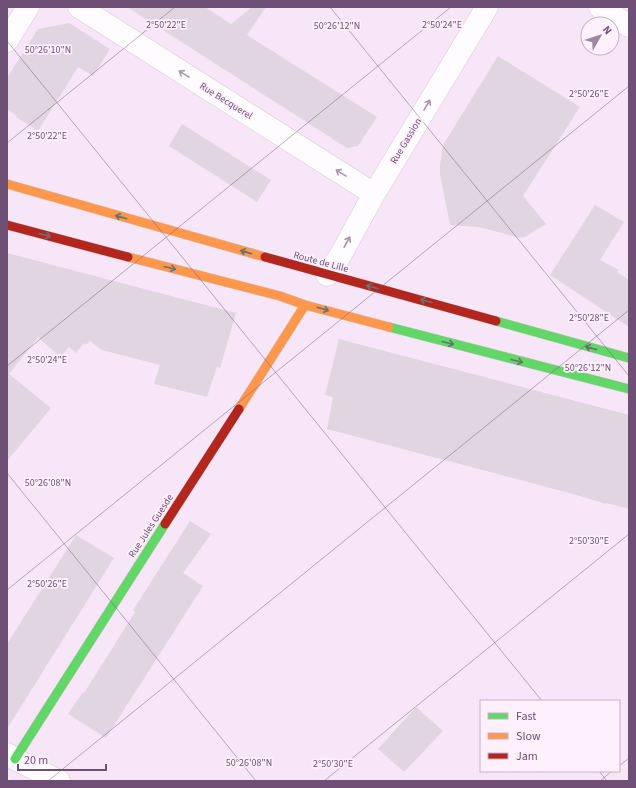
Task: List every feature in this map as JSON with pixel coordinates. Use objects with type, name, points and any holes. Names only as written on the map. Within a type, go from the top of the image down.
[{"type":"main road","name":"Route de Lille","points":[[7,184],[629,358]]},
{"type":"main road","points":[[7,225],[280,296],[426,338],[629,390]]},
{"type":"main road","name":"Rue Jules Guesde","points":[[11,757],[305,304]]},
{"type":"street","points":[[7,41],[28,7]]},
{"type":"street","name":"Rue Becquerel","points":[[79,7],[374,194]]},
{"type":"street","name":"Rue Gassion","points":[[328,275],[374,194],[487,7]]},
{"type":"street","points":[[600,7],[629,26]]},
{"type":"street","points":[[11,757],[59,781]]},
{"type":"shaded area","points":[[7,7],[629,7],[629,781],[13,781],[7,775]]},
{"type":"building","points":[[127,7],[205,7],[231,24],[252,7],[266,7],[247,35],[377,117],[358,146],[347,148]]},
{"type":"building","points":[[69,23],[110,49],[93,76],[78,67],[38,131],[16,117],[17,116],[7,109],[7,78],[38,29]]},
{"type":"building","points":[[498,56],[580,107],[523,196],[546,224],[525,237],[520,238],[479,227],[450,225],[440,174],[443,145]]},
{"type":"building","points":[[182,124],[271,180],[257,202],[169,146]]},
{"type":"building","points":[[595,205],[624,222],[600,260],[619,270],[617,272],[629,280],[629,327],[550,275]]},
{"type":"building","points":[[7,253],[236,313],[220,368],[217,367],[207,397],[154,384],[160,365],[102,350],[90,341],[86,345],[84,343],[76,353],[69,347],[60,357],[38,337],[9,374],[51,408],[7,461]]},
{"type":"building","points":[[339,339],[629,415],[629,509],[327,429],[333,397],[325,395]]},
{"type":"building","points":[[190,521],[211,534],[183,573],[203,586],[106,738],[68,714],[83,692],[84,693],[135,612],[133,610]]},
{"type":"building","points":[[76,535],[114,558],[7,729],[7,644]]},
{"type":"building","points":[[416,707],[443,731],[404,772],[378,749]]},
{"type":"traffic: fast","points":[[496,321],[629,358]]},
{"type":"traffic: fast","points":[[389,327],[629,389]]},
{"type":"traffic: fast","points":[[15,759],[165,524]]},
{"type":"traffic: slow","points":[[7,184],[265,257]]},
{"type":"traffic: slow","points":[[128,257],[280,296],[305,305],[389,327]]},
{"type":"traffic: slow","points":[[239,409],[305,305]]},
{"type":"traffic: jam","points":[[7,225],[128,257]]},
{"type":"traffic: jam","points":[[265,257],[496,321]]},
{"type":"traffic: jam","points":[[165,524],[239,409]]}]
